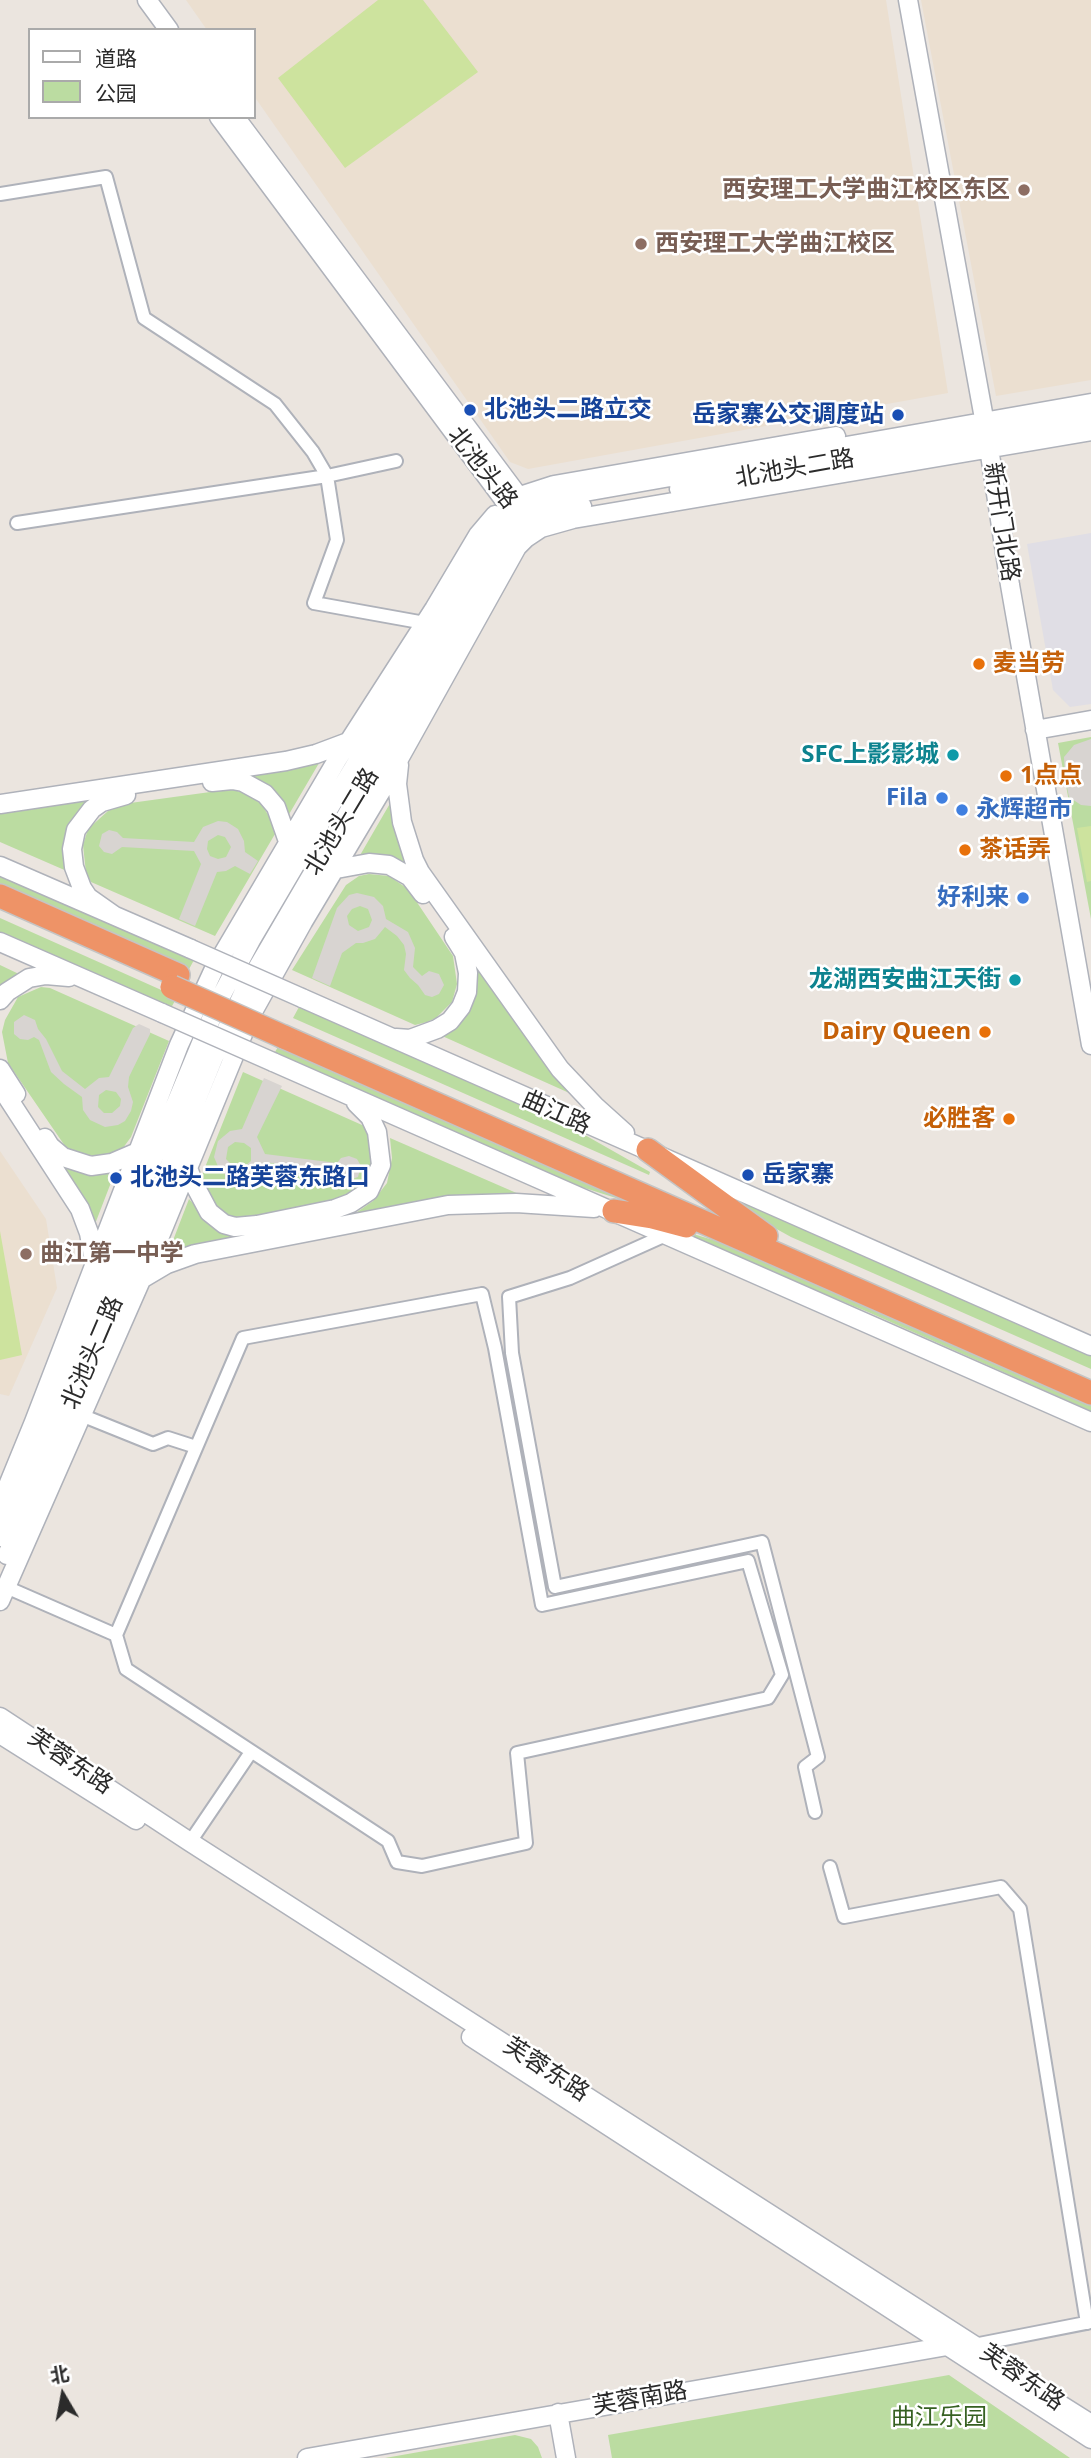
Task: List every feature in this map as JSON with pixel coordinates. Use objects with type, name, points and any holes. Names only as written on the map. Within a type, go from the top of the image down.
[{"type":"highway","name":"曲江路","points":[[0,896],[175,981],[767,1242],[1091,1379]]},
{"type":"highway","name":"曲江路","points":[[0,912],[175,981]]},
{"type":"highway","points":[[648,1150],[767,1242]]},
{"type":"highway","points":[[614,1211],[767,1242]]},
{"type":"highway","name":"曲江路","points":[[767,1242],[1091,1393]]},
{"type":"main road","points":[[132,0],[153,28]]},
{"type":"main road","points":[[147,0],[168,28]]},
{"type":"main road","name":"新开门北路","points":[[908,0],[986,429],[1035,730],[1091,1045]]},
{"type":"main road","name":"北池头路","points":[[221,119],[520,511]]},
{"type":"main road","name":"北池头路","points":[[235,119],[520,511]]},
{"type":"main road","points":[[986,429],[1091,392]]},
{"type":"main road","points":[[0,1505],[180,1045],[214,969],[348,742],[478,535],[520,511],[573,519],[986,429],[1091,403]]},
{"type":"main road","points":[[986,429],[1091,417]]},
{"type":"main road","points":[[986,429],[1091,431]]},
{"type":"main road","name":"北池头二路","points":[[2,1586],[184,1130],[245,989],[295,884],[387,712],[494,533],[520,511],[986,429]]},
{"type":"main road","points":[[2,1586],[141,1279],[250,1017],[400,758],[517,547],[520,511]]},
{"type":"main road","name":"北池头二路","points":[[0,1537],[59,1399],[89,1317],[219,1000],[251,940],[295,884],[407,713],[516,525],[520,511]]},
{"type":"main road","points":[[0,804],[295,760],[348,742],[378,722],[387,712]]},
{"type":"main road","points":[[407,713],[397,784],[402,822],[420,872],[560,1069],[610,1121],[648,1150]]},
{"type":"main road","points":[[1035,730],[1091,720]]},
{"type":"main road","points":[[115,916],[88,897],[79,883],[72,859],[76,830],[86,815],[102,802],[121,796],[222,780],[243,782],[271,800],[279,814],[289,841],[295,884],[336,868],[369,863],[389,865],[403,872],[416,884],[461,948],[466,958],[467,992],[456,1014],[444,1025],[420,1037],[390,1037]]},
{"type":"main road","name":"曲江路","points":[[0,866],[1091,1346]]},
{"type":"main road","points":[[0,942],[1091,1422]]},
{"type":"main road","points":[[0,1000],[21,982],[37,976],[85,979]]},
{"type":"main road","points":[[0,1069],[50,1146],[63,1157],[91,1166],[112,1163],[137,1154],[157,1139],[166,1128]]},
{"type":"main road","points":[[0,1086],[80,1209],[89,1233],[94,1263],[95,1282],[89,1317]]},
{"type":"main road","points":[[184,1130],[187,1169],[209,1212],[224,1224],[235,1227],[257,1225],[335,1209],[362,1198],[374,1184],[380,1165],[377,1132],[370,1116],[342,1093]]},
{"type":"main road","points":[[111,1310],[141,1279],[167,1264],[195,1254],[448,1205],[516,1203],[614,1211]]},
{"type":"main road","name":"芙蓉东路","points":[[0,1717],[960,2347],[1091,2439]]},
{"type":"main road","name":"芙蓉东路","points":[[0,1734],[960,2347],[1034,2388],[1091,2424]]},
{"type":"main road","name":"芙蓉南路","points":[[307,2458],[559,2418],[960,2347]]},
{"type":"main road","points":[[559,2418],[566,2458]]},
{"type":"main road","name":"芙蓉南路","points":[[365,2458],[559,2418]]},
{"type":"street","points":[[0,194],[106,177],[144,318],[275,404],[313,452],[327,476],[337,540],[314,603],[425,622]]},
{"type":"street","points":[[17,523],[327,476],[396,461]]},
{"type":"street","points":[[668,1234],[570,1278],[509,1297],[512,1353],[555,1587],[762,1542],[818,1757],[805,1767],[815,1812]]},
{"type":"street","points":[[482,1294],[495,1348],[542,1605],[748,1561],[782,1675],[768,1698],[517,1753],[526,1843],[422,1866],[397,1862],[388,1841],[126,1669],[116,1635],[196,1447],[243,1338],[482,1294]]},
{"type":"street","points":[[81,1415],[153,1444],[167,1438],[196,1447]]},
{"type":"street","points":[[2,1586],[116,1635]]},
{"type":"street","points":[[190,1842],[251,1752]]},
{"type":"street","points":[[830,1867],[844,1917],[1001,1887],[1020,1909],[1089,2322]]},
{"type":"street","name":"芙蓉南路","points":[[960,2347],[1089,2322]]},
{"type":"shaded area","name":"西安理工大学曲江校区","points":[[186,0],[886,0],[948,393],[528,469],[510,462],[256,99],[256,28],[206,28]]},
{"type":"shaded area","name":"西安理工大学曲江校区","points":[[921,0],[1091,0],[1091,380],[996,396]]},
{"type":"shaded area","points":[[1091,533],[1091,704],[1070,707],[1053,690],[1027,544]]},
{"type":"shaded area","points":[[1091,739],[1091,806],[1081,805],[1069,797],[1064,757],[1074,745]]},
{"type":"shaded area","points":[[218,821],[227,822],[238,829],[244,841],[245,852],[258,861],[250,874],[235,866],[217,872],[195,926],[179,919],[201,864],[194,851],[122,847],[112,854],[104,852],[99,846],[102,834],[109,830],[117,832],[123,838],[194,842],[203,827]],"holes":[[[218,835],[225,837],[231,847],[226,857],[218,859],[210,856],[208,841]]]},
{"type":"shaded area","points":[[357,893],[374,897],[383,906],[386,919],[408,932],[415,948],[413,967],[422,976],[429,971],[439,974],[444,985],[439,994],[432,997],[425,995],[410,978],[404,970],[404,945],[385,927],[375,939],[356,943],[342,953],[330,986],[312,978],[337,908],[349,895]],"holes":[[[360,906],[368,909],[372,920],[369,927],[358,931],[349,925],[347,916],[352,909]]]},
{"type":"shaded area","points":[[24,1015],[35,1020],[62,1071],[85,1089],[99,1078],[109,1077],[133,1028],[139,1024],[150,1029],[129,1077],[128,1087],[133,1102],[125,1121],[105,1127],[90,1120],[83,1110],[82,1097],[51,1072],[39,1040],[34,1037],[28,1040],[20,1039],[14,1034],[14,1022]],"holes":[[[106,1090],[116,1092],[121,1099],[120,1106],[112,1113],[104,1113],[98,1107],[99,1095]]]},
{"type":"shaded area","points":[[264,1078],[282,1086],[257,1137],[265,1154],[337,1163],[341,1158],[349,1156],[357,1159],[361,1166],[358,1177],[346,1181],[338,1177],[335,1171],[264,1162],[257,1173],[241,1180],[233,1180],[220,1171],[214,1157],[218,1141],[230,1131],[242,1129]],"holes":[[[235,1142],[244,1143],[251,1148],[251,1161],[244,1167],[235,1168],[226,1159],[228,1147]]]},
{"type":"shaded area","name":"曲江第一中学","points":[[0,1151],[46,1219],[57,1288],[9,1396],[0,1394]]},
{"type":"green space","points":[[378,0],[423,0],[478,72],[345,168],[278,78]]},
{"type":"green space","points":[[1091,737],[1091,919],[1058,743]]},
{"type":"green space","points":[[322,758],[288,816],[239,777]]},
{"type":"green space","points":[[232,789],[251,796],[262,805],[275,834],[215,936],[91,882],[86,873],[83,845],[88,829],[108,811],[123,804]]},
{"type":"green space","points":[[100,793],[94,801],[69,872],[0,842],[0,808]]},
{"type":"green space","points":[[392,800],[416,874],[359,857]]},
{"type":"green space","points":[[1091,826],[1091,881],[1087,882],[1077,828]]},
{"type":"green space","points":[[0,875],[194,960],[188,971],[0,889]]},
{"type":"green space","points":[[359,876],[389,876],[408,889],[453,956],[457,984],[452,1002],[436,1018],[427,1022],[415,1025],[292,970],[346,885]]},
{"type":"green space","points":[[0,918],[177,997],[171,1008],[0,933]]},
{"type":"green space","points":[[475,960],[576,1096],[440,1035]]},
{"type":"green space","points":[[0,965],[21,975],[0,992]]},
{"type":"green space","points":[[41,987],[50,988],[169,1041],[131,1137],[123,1148],[93,1156],[65,1146],[8,1063],[2,1032],[5,1020],[18,997]]},
{"type":"green space","points":[[299,1007],[562,1122],[650,1172],[649,1175],[293,1018]]},
{"type":"green space","points":[[280,1043],[638,1205],[572,1184],[274,1054]]},
{"type":"green space","points":[[243,1072],[371,1129],[375,1171],[351,1199],[260,1221],[232,1218],[208,1198],[200,1180]]},
{"type":"green space","points":[[390,1138],[528,1198],[350,1217],[373,1201],[387,1183],[392,1158]]},
{"type":"green space","points":[[53,1154],[117,1167],[95,1224]]},
{"type":"green space","points":[[708,1184],[1091,1353],[1091,1369],[791,1237]]},
{"type":"green space","points":[[189,1199],[200,1211],[233,1233],[250,1237],[167,1256]]},
{"type":"green space","points":[[680,1230],[753,1252],[1091,1400],[1091,1411],[868,1312],[678,1234]]},
{"type":"green space","points":[[0,1231],[22,1355],[0,1360]]},
{"type":"green space","name":"曲江乐园","points":[[949,2375],[1070,2458],[612,2458],[608,2435]]},
{"type":"green space","points":[[515,2435],[531,2439],[542,2458],[385,2458]]},
{"type":"place","name":"西安理工大学曲江校区东区","points":[[1024,190]]},
{"type":"place","name":"西安理工大学曲江校区","points":[[641,244]]},
{"type":"place","name":"北池头二路立交","points":[[470,410]]},
{"type":"place","name":"岳家寨公交调度站","points":[[898,415]]},
{"type":"place","name":"麦当劳","points":[[979,664]]},
{"type":"place","name":"SFC上影影城","points":[[953,755]]},
{"type":"place","name":"1点点","points":[[1006,776]]},
{"type":"place","name":"Fila","points":[[942,798]]},
{"type":"place","name":"永辉超市","points":[[962,810]]},
{"type":"place","name":"茶话弄","points":[[965,850]]},
{"type":"place","name":"好利来","points":[[1023,898]]},
{"type":"place","name":"龙湖西安曲江天街","points":[[1015,980]]},
{"type":"place","name":"Dairy Queen","points":[[985,1032]]},
{"type":"place","name":"必胜客","points":[[1009,1119]]},
{"type":"place","name":"岳家寨","points":[[748,1175]]},
{"type":"place","name":"北池头二路芙蓉东路口","points":[[116,1178]]},
{"type":"place","name":"曲江第一中学","points":[[26,1254]]}]
